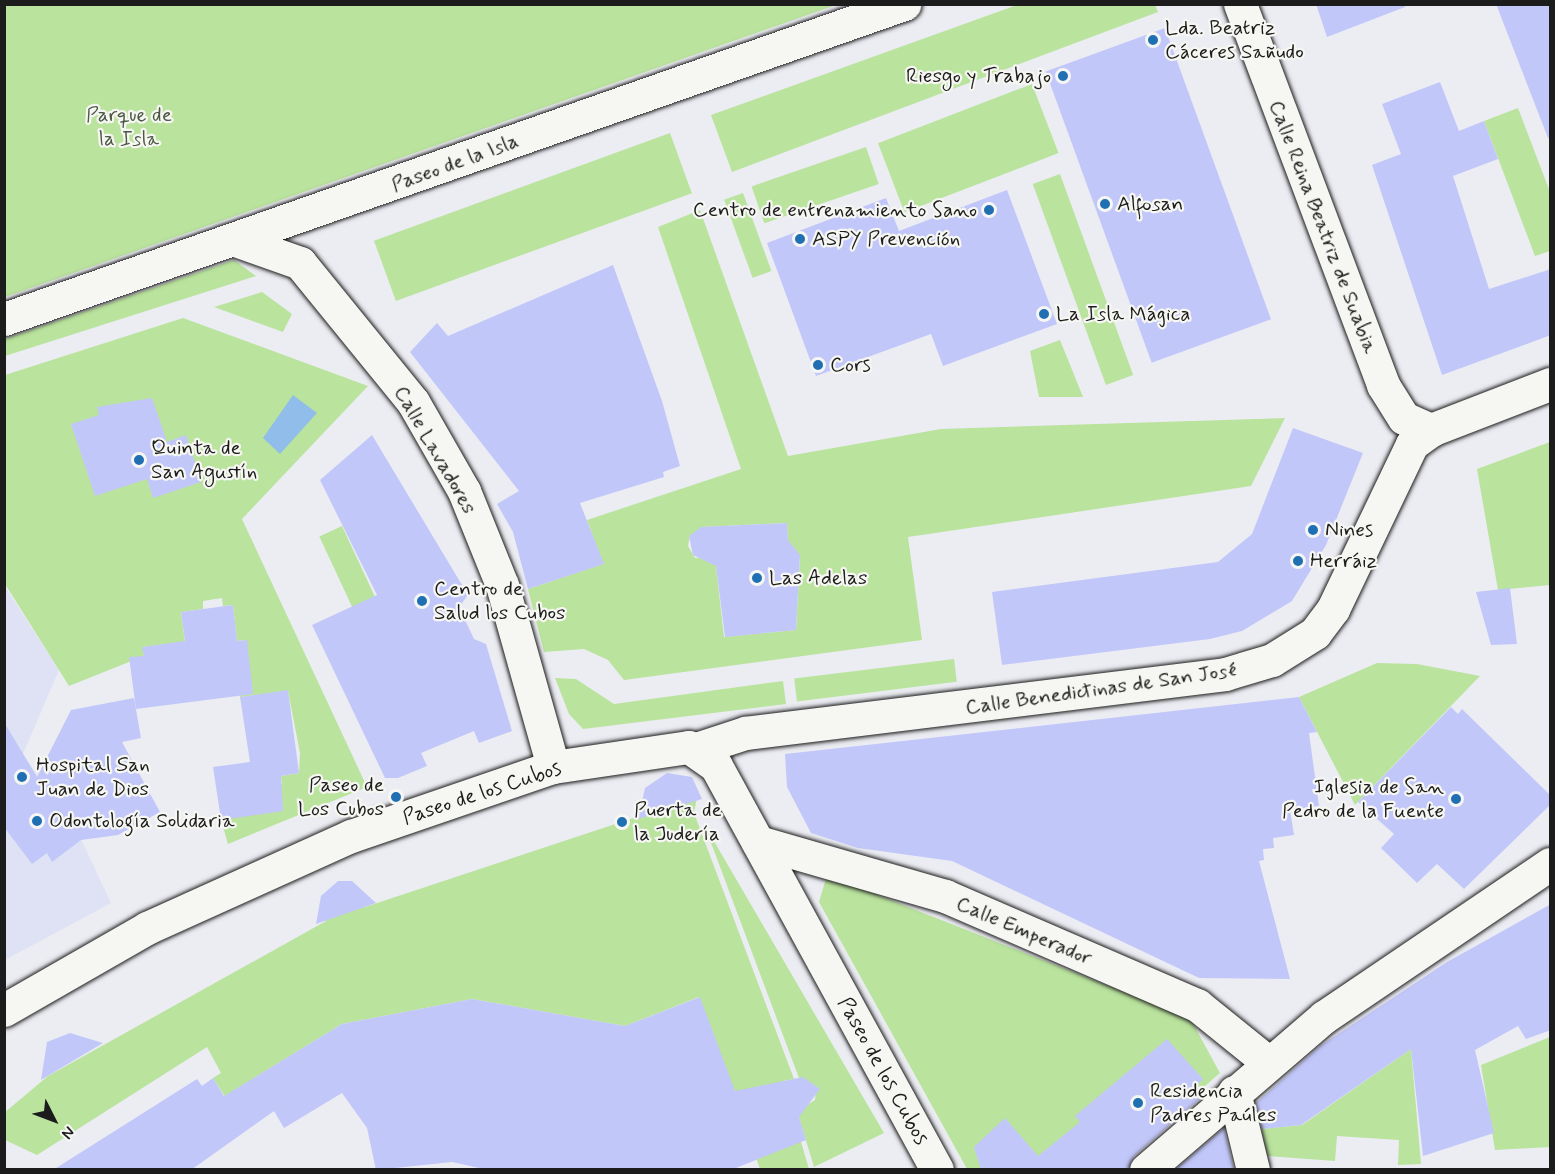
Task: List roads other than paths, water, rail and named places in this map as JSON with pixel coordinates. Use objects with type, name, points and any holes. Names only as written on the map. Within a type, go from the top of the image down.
[{"type":"street","name":"Paseo de la Isla","points":[[4,319],[238,241],[904,4]]},
{"type":"street","name":"Calle Reina Beatriz de Suabia","points":[[1240,4],[1383,385],[1404,418],[1431,430]]},
{"type":"street","points":[[238,241],[300,263],[300,219]]},
{"type":"street","name":"Calle Lavadores","points":[[300,263],[412,402],[464,491],[502,585],[553,767]]},
{"type":"street","name":"Calle Benedictinas de San José","points":[[696,749],[745,733],[1225,674],[1272,660],[1304,642],[1329,615],[1405,452],[1431,430],[1551,384]]},
{"type":"street","name":"Paseo de los Cubos","points":[[4,1010],[40,985],[213,896],[351,836],[553,767],[696,749],[716,766],[937,1170]]},
{"type":"street","name":"Calle Emperador","points":[[758,842],[956,901],[1197,1005],[1269,1062]]},
{"type":"street","points":[[1146,1170],[1324,1017],[1551,864]]},
{"type":"street","points":[[1234,1092],[1253,1170]]},
{"type":"water","points":[[293,395],[317,413],[280,454],[263,438]]},
{"type":"place","name":"Lda. Beatriz Cáceres Sañudo","points":[[1153,40]]},
{"type":"place","name":"Riesgo y Trabajo","points":[[1063,76]]},
{"type":"place","name":"Alfosan","points":[[1105,204]]},
{"type":"place","name":"Centro de entrenamiento Sano","points":[[989,210]]},
{"type":"place","name":"ASPY Prevención","points":[[800,239]]},
{"type":"place","name":"La Isla Mágica","points":[[1044,314]]},
{"type":"place","name":"Cors","points":[[818,365]]},
{"type":"place","name":"Quinta de San Agustín","points":[[139,460]]},
{"type":"place","name":"Nines","points":[[1313,530]]},
{"type":"place","name":"Herráiz","points":[[1298,561]]},
{"type":"place","name":"Las Adelas","points":[[757,578]]},
{"type":"place","name":"Centro de Salud los Cubos","points":[[422,601]]},
{"type":"place","name":"Hospital San Juan de Dios","points":[[22,777]]},
{"type":"place","name":"Paseo de Los Cubos","points":[[396,797]]},
{"type":"place","name":"Iglesia de San Pedro de la Fuente","points":[[1456,799]]},
{"type":"place","name":"Odontología Solidaria","points":[[37,821]]},
{"type":"place","name":"Puerta de la Judería","points":[[622,822]]},
{"type":"place","name":"Residencia Padres Paúles","points":[[1138,1103]]},
{"type":"park label","name":"Parque de la Isla","points":[[129,127]]}]
